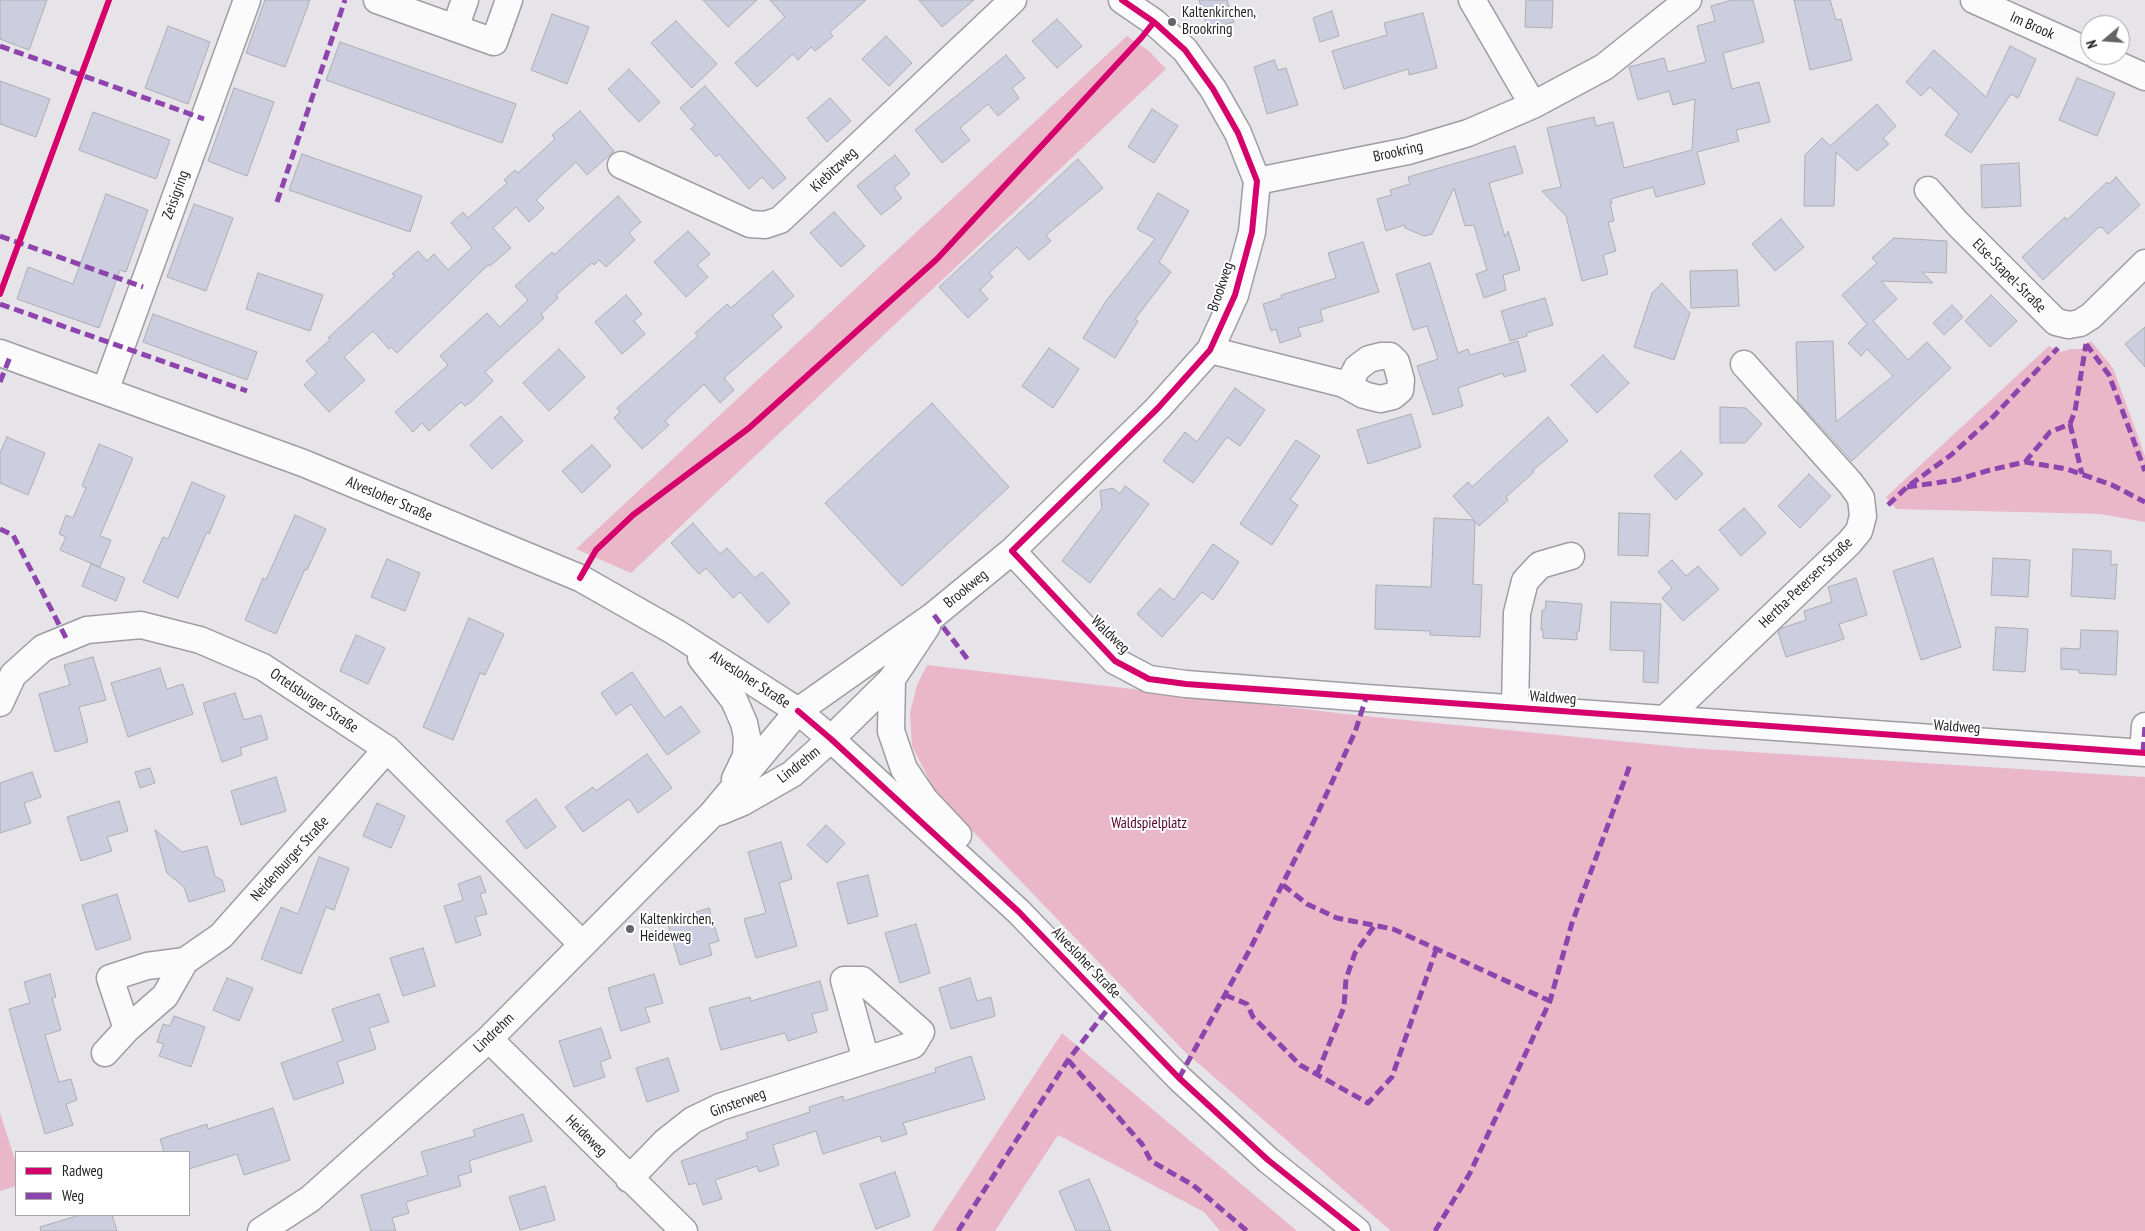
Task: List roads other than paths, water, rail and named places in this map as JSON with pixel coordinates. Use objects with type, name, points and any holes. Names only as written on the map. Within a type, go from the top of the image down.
[{"type":"street","name":"Zeisigring","points":[[105,391],[247,0]]},
{"type":"street","points":[[377,0],[494,42],[509,0]]},
{"type":"street","points":[[456,28],[466,0]]},
{"type":"street","name":"Kiebitzweg","points":[[622,165],[750,224],[765,225],[780,220],[1013,0]]},
{"type":"street","name":"Brookweg","points":[[798,711],[934,615],[1012,551],[1158,408],[1210,350],[1237,286],[1252,232],[1257,181],[1238,134],[1213,89],[1191,58],[1165,30],[1122,0]]},
{"type":"street","points":[[1472,0],[1533,105]]},
{"type":"street","name":"Brookring","points":[[1257,181],[1408,152],[1468,133],[1533,105],[1604,67],[1688,0]]},
{"type":"street","name":"Im Brook","points":[[1974,0],[2080,48]]},
{"type":"street","points":[[2124,65],[2143,72]]},
{"type":"street","name":"Else-Stapel-Straße","points":[[1928,190],[1957,223],[2056,322],[2069,325],[2080,324],[2145,263]]},
{"type":"street","points":[[1210,350],[1344,384]]},
{"type":"street","name":"Alvesloher Straße","points":[[0,353],[303,462],[580,578],[676,632],[798,711],[831,739],[1019,912],[1179,1078],[1268,1160],[1357,1231]]},
{"type":"street","name":"Hertha-Petersen-Straße","points":[[1666,718],[1849,544],[1859,531],[1863,516],[1861,498],[1851,484],[1744,364]]},
{"type":"street","name":"Waldweg","points":[[1012,551],[1115,661],[1148,679],[1186,684],[2144,752]]},
{"type":"street","points":[[1515,708],[1517,613],[1525,581],[1540,565],[1571,556]]},
{"type":"street","name":"Brookweg","points":[[831,739],[892,679],[934,615]]},
{"type":"street","name":"Ortelsburger Straße","points":[[0,703],[13,676],[43,648],[87,630],[141,624],[200,640],[263,667],[387,750],[582,944]]},
{"type":"street","points":[[676,632],[709,667],[734,700],[744,723],[747,737],[746,756],[718,808]]},
{"type":"street","points":[[892,679],[891,731],[904,769],[925,800],[968,846],[1019,912]]},
{"type":"street","name":"Lindrehm","points":[[261,1231],[310,1199],[489,1039],[718,808],[798,711]]},
{"type":"street","points":[[2144,752],[2145,726]]},
{"type":"street","name":"Lindrehm","points":[[718,808],[743,802],[792,774],[831,739]]},
{"type":"street","name":"Neidenburger Straße","points":[[105,1053],[127,1029],[165,996],[185,961],[222,936],[387,750]]},
{"type":"street","name":"Neidenburger Straße","points":[[127,1029],[110,978],[147,966],[185,961]]},
{"type":"street","name":"Heideweg","points":[[489,1039],[684,1231]]},
{"type":"street","name":"Ginsterweg","points":[[630,1179],[665,1142],[693,1120],[720,1107],[866,1060]]},
{"type":"place","name":"Kaltenkirchen, Brookring","points":[[1172,22]]},
{"type":"place","name":"Kaltenkirchen, Heideweg","points":[[630,929]]},
{"type":"park label","name":"Waldspielplatz","points":[[1149,824]]}]
